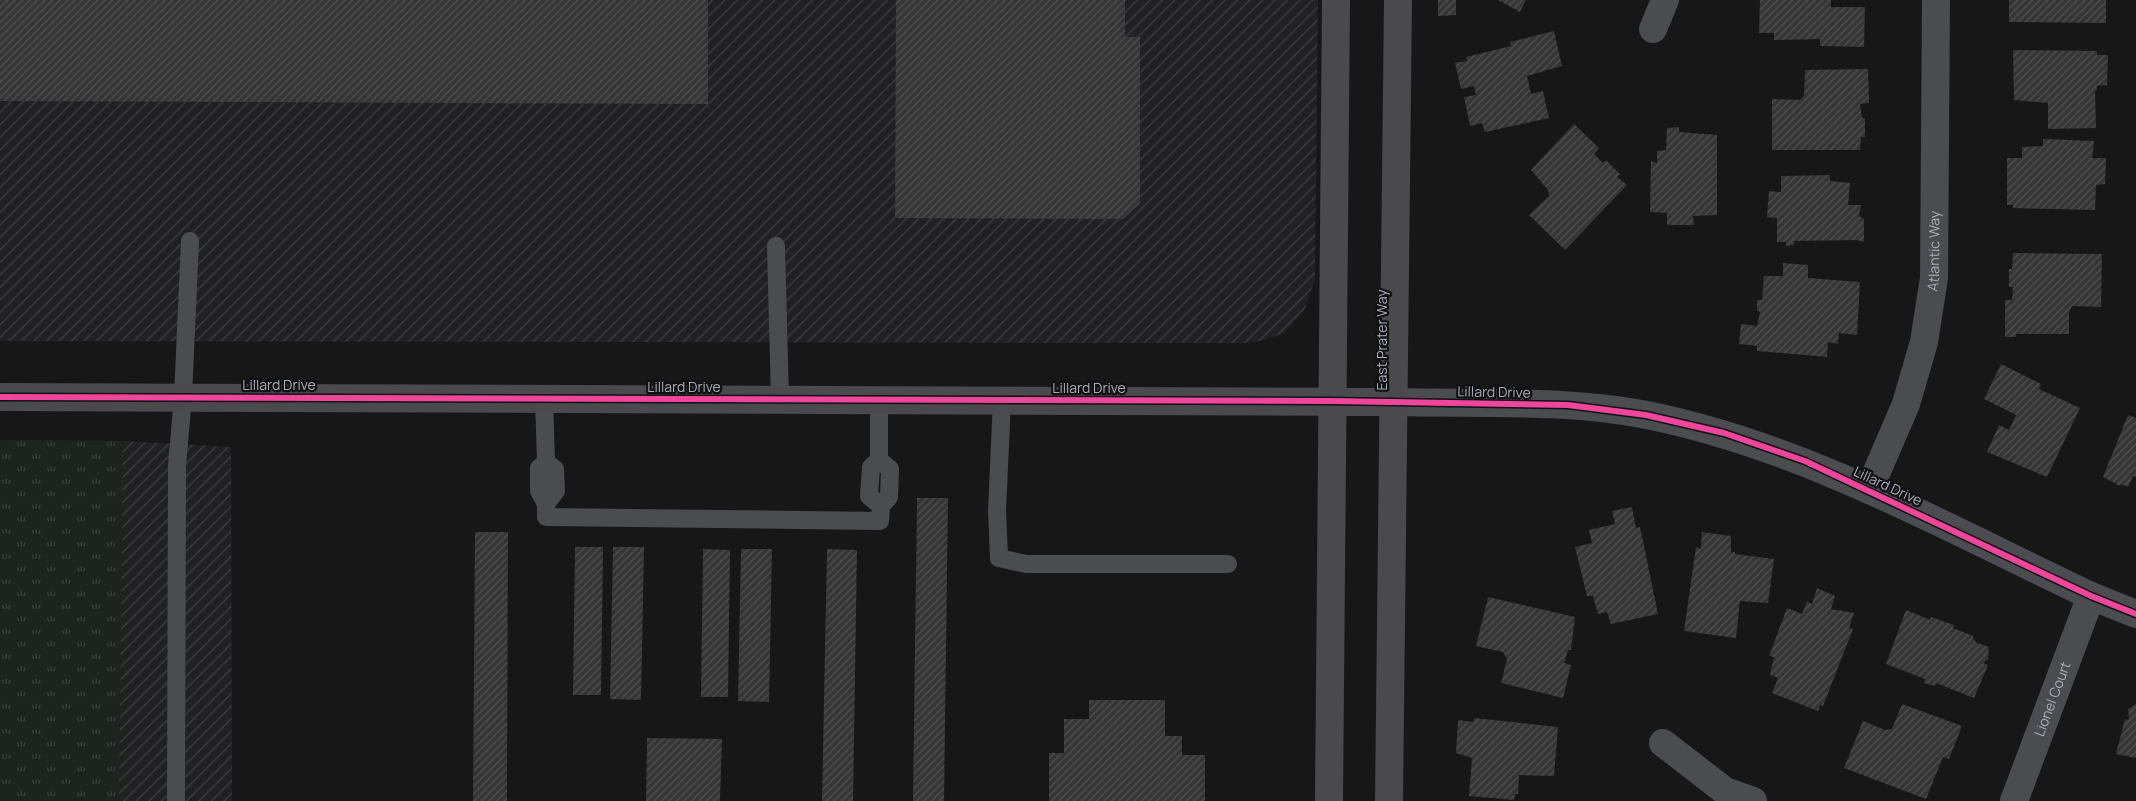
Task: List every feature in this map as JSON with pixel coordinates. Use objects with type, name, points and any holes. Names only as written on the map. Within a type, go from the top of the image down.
[{"type":"main road","points":[[1329,801],[1336,0]]},
{"type":"main road","name":"East Prater Way","points":[[1389,801],[1398,0]]},
{"type":"main road","name":"Lillard Drive","points":[[0,397],[1394,402]]},
{"type":"street","points":[[1653,29],[1665,0]]},
{"type":"street","name":"Atlantic Way","points":[[1869,490],[1906,404],[1924,342],[1934,278],[1936,0]]},
{"type":"street","name":"Lillard Drive","points":[[1394,402],[1568,406],[1646,415],[1724,433],[1805,461],[2091,596],[2136,614]]},
{"type":"street","name":"Lionel Court","points":[[2014,801],[2091,596]]},
{"type":"street","points":[[1663,743],[1725,790],[1753,801]]},
{"type":"lane","points":[[176,801],[177,465],[183,397],[190,241]]},
{"type":"lane","points":[[776,246],[780,400]]},
{"type":"lane","points":[[544,398],[546,462],[539,468],[539,491],[546,504],[546,517],[880,521],[881,506],[869,496],[871,467],[879,460],[879,400]]},
{"type":"lane","points":[[1002,400],[997,511],[999,558],[1026,564],[1228,564]]},
{"type":"shaded area","points":[[0,0],[1318,0],[1315,279],[1305,309],[1284,333],[1260,341],[1242,343],[0,341]]},
{"type":"shaded area","points":[[0,440],[123,441],[231,447],[232,801],[0,801]]},
{"type":"green space","points":[[0,440],[123,441],[119,801],[0,801]]},
{"type":"building","points":[[0,0],[708,0],[708,104],[0,101]]},
{"type":"building","points":[[896,0],[1125,0],[1125,37],[1140,37],[1140,203],[1123,219],[895,218]]},
{"type":"building","points":[[1438,0],[1456,0],[1456,15],[1438,16]]},
{"type":"building","points":[[1498,0],[1526,0],[1520,12]]},
{"type":"building","points":[[1760,0],[1831,0],[1831,7],[1865,7],[1864,47],[1820,46],[1820,39],[1774,40],[1774,33],[1759,33]]},
{"type":"building","points":[[2009,0],[2106,0],[2106,23],[2009,22]]},
{"type":"building","points":[[1554,31],[1562,66],[1527,76],[1531,94],[1543,91],[1549,118],[1485,132],[1482,123],[1470,126],[1464,97],[1476,95],[1474,86],[1461,89],[1455,63],[1467,61],[1466,57],[1511,46],[1510,42]]},
{"type":"building","points":[[2013,50],[2097,51],[2097,55],[2108,55],[2107,85],[2097,86],[2095,91],[2096,128],[2048,129],[2048,103],[2014,100]]},
{"type":"building","points":[[1868,69],[1869,103],[1860,104],[1862,118],[1865,118],[1865,137],[1861,137],[1860,150],[1772,150],[1772,99],[1800,100],[1804,96],[1805,70]]},
{"type":"building","points":[[1574,124],[1599,148],[1594,154],[1603,163],[1606,160],[1620,174],[1617,177],[1627,185],[1565,250],[1529,215],[1549,196],[1548,190],[1531,170]]},
{"type":"building","points":[[1679,127],[1679,132],[1717,135],[1717,215],[1693,216],[1694,225],[1667,225],[1667,213],[1650,212],[1651,161],[1657,163],[1657,151],[1666,150],[1667,128]]},
{"type":"building","points":[[2043,139],[2094,141],[2092,158],[2106,158],[2105,184],[2096,185],[2095,210],[2013,208],[2013,205],[2007,205],[2007,158],[2022,158],[2022,147],[2043,146]]},
{"type":"building","points":[[1830,175],[1830,181],[1850,183],[1848,205],[1861,205],[1859,216],[1864,219],[1864,242],[1857,240],[1794,241],[1794,245],[1786,246],[1786,242],[1777,242],[1777,218],[1767,217],[1769,191],[1781,192],[1781,176]]},
{"type":"building","points":[[2013,253],[2102,254],[2101,307],[2072,306],[2069,312],[2069,334],[2016,334],[2016,337],[2005,337],[2005,300],[2012,300],[2013,287],[2009,287],[2009,269],[2012,269]]},
{"type":"building","points":[[1783,263],[1808,265],[1808,278],[1860,282],[1857,335],[1839,333],[1838,344],[1828,342],[1827,357],[1757,351],[1757,346],[1739,344],[1741,324],[1757,326],[1760,312],[1757,310],[1757,300],[1762,300],[1764,276],[1783,276]]},
{"type":"building","points":[[2001,364],[2041,384],[2039,389],[2080,408],[2047,477],[1987,452],[1999,425],[2009,430],[2016,415],[1984,399]]},
{"type":"building","points":[[2128,415],[2136,418],[2136,477],[2133,476],[2128,487],[2121,484],[2120,486],[2103,477]]},
{"type":"building","points":[[917,498],[948,498],[944,801],[913,801]]},
{"type":"building","points":[[1632,507],[1636,528],[1640,527],[1658,614],[1611,624],[1607,612],[1598,614],[1593,596],[1587,596],[1575,547],[1592,543],[1589,530],[1615,524],[1612,511]]},
{"type":"building","points":[[475,532],[508,532],[507,801],[473,801]]},
{"type":"building","points":[[1702,532],[1731,536],[1731,552],[1735,552],[1735,554],[1774,559],[1768,603],[1740,601],[1736,638],[1684,631],[1696,547],[1701,549]]},
{"type":"building","points":[[575,547],[603,547],[601,695],[573,695]]},
{"type":"building","points":[[613,547],[644,547],[641,700],[610,699]]},
{"type":"building","points":[[703,549],[730,550],[728,697],[701,697]]},
{"type":"building","points":[[741,549],[772,549],[769,702],[738,701]]},
{"type":"building","points":[[827,549],[857,550],[853,801],[822,801]]},
{"type":"building","points":[[1817,588],[1835,596],[1831,609],[1854,613],[1849,628],[1853,629],[1823,706],[1820,705],[1818,711],[1772,693],[1778,678],[1770,675],[1774,657],[1769,656],[1787,608],[1802,614],[1807,601],[1812,604]]},
{"type":"building","points":[[1488,597],[1575,617],[1571,650],[1568,650],[1564,663],[1571,665],[1563,698],[1501,683],[1507,659],[1503,652],[1476,646]]},
{"type":"building","points":[[1906,610],[1930,620],[1931,617],[1954,625],[1953,628],[1973,636],[1977,643],[1989,647],[1988,659],[1983,663],[1988,665],[1974,698],[1936,683],[1935,686],[1924,683],[1925,679],[1886,664]]},
{"type":"building","points":[[1089,700],[1165,700],[1165,736],[1182,736],[1182,755],[1205,755],[1205,801],[1049,801],[1049,753],[1064,753],[1064,719],[1089,719]]},
{"type":"building","points":[[1902,704],[1962,726],[1949,759],[1943,757],[1926,799],[1844,768],[1863,721],[1885,730],[1892,729]]},
{"type":"building","points":[[2136,704],[2136,758],[2116,754],[2125,719],[2128,720],[2129,718],[2128,709]]},
{"type":"building","points":[[1474,718],[1558,727],[1554,776],[1519,775],[1518,794],[1515,794],[1514,800],[1469,796],[1472,758],[1456,753],[1458,720],[1474,722]]},
{"type":"building","points":[[647,738],[722,739],[720,801],[646,801]]},
{"type":"cycle path","points":[[0,397],[1331,401],[1568,405],[1646,415],[1724,433],[1805,461],[2091,596],[2136,614]]}]
